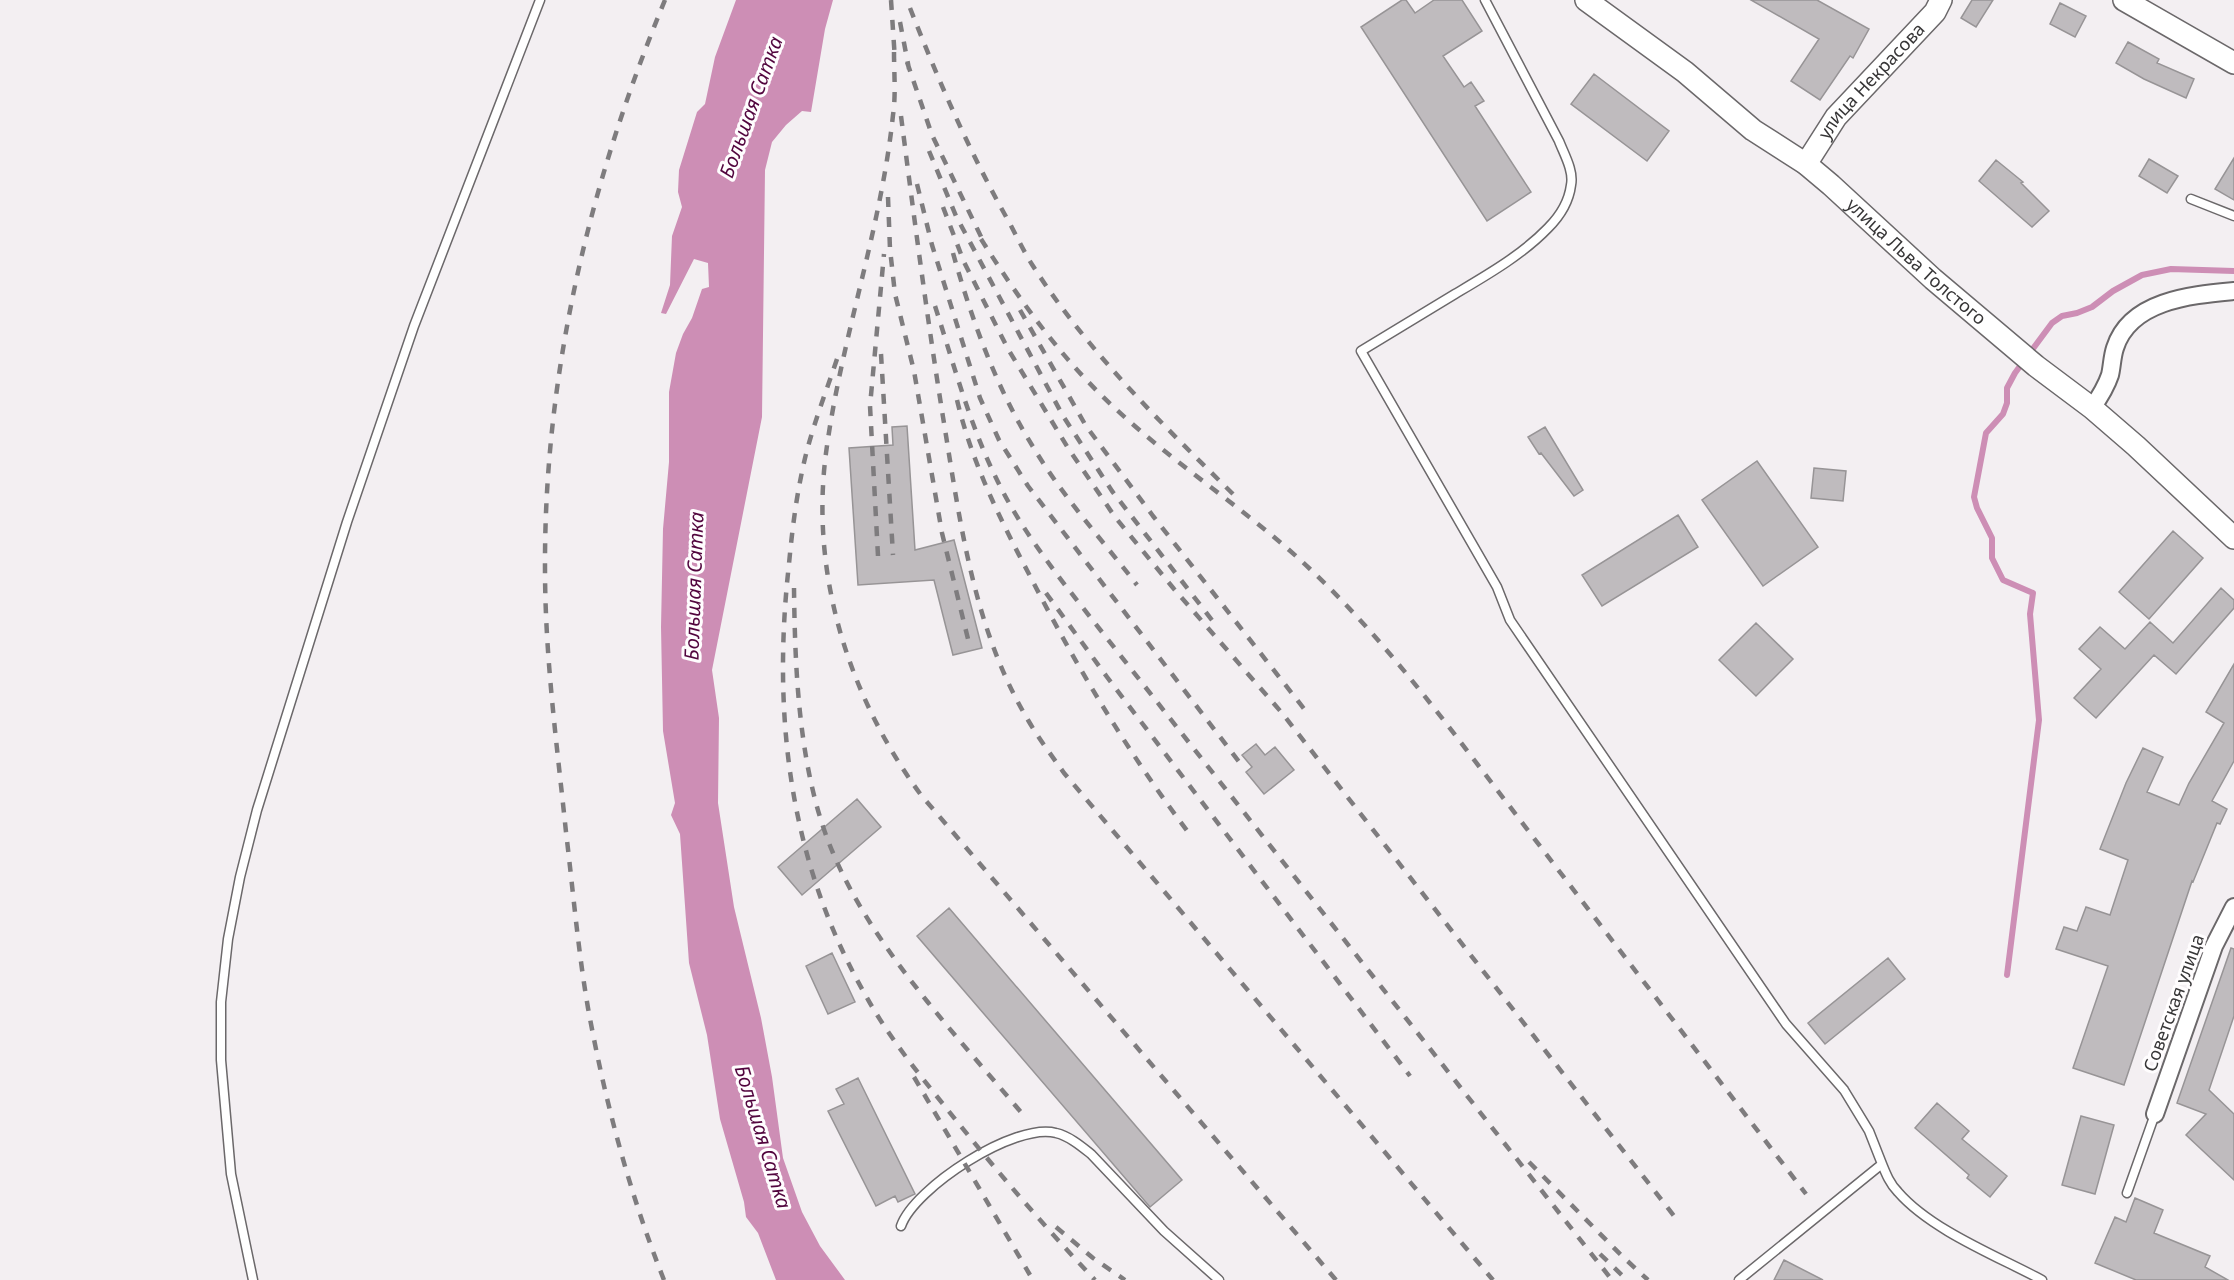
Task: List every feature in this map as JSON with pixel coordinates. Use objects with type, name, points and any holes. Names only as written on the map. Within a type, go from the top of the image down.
[{"type":"street","name":"улица Льва Толстого","points":[[1586,0],[1684,72],[1753,130],[1806,164],[1933,279],[2016,350],[2092,408],[2194,498],[2234,538]]},
{"type":"street","name":"улица Некрасова","points":[[1806,164],[1836,117],[1935,12],[1941,0]]},
{"type":"street","points":[[2124,0],[2234,63]]},
{"type":"street","points":[[2092,408],[2110,375],[2115,346],[2123,330],[2137,317],[2174,300],[2234,291]]},
{"type":"street","name":"Советская улица","points":[[2155,1114],[2214,946],[2234,907]]},
{"type":"lane","points":[[253,1280],[231,1174],[221,1060],[220,1002],[228,939],[240,877],[257,810],[347,522],[414,327],[540,0]]},
{"type":"lane","points":[[1485,0],[1569,164],[1572,182],[1569,195],[1563,210],[1549,228],[1526,248],[1476,282],[1361,351],[1497,587],[1510,620],[1786,1024],[1844,1090],[1869,1131],[1882,1164],[1898,1192],[1928,1218],[2042,1280]]},
{"type":"lane","points":[[2191,199],[2234,216]]},
{"type":"lane","points":[[2127,1193],[2155,1114]]},
{"type":"lane","points":[[901,1226],[904,1217],[918,1199],[964,1163],[1015,1138],[1032,1133],[1056,1132],[1091,1154],[1158,1225],[1219,1280]]},
{"type":"lane","points":[[1739,1280],[1882,1164]]},
{"type":"water","name":"Большая Сатка","points":[[736,0],[833,0],[825,29],[811,112],[802,111],[772,142],[765,170],[762,417],[712,670],[719,718],[718,803],[734,907],[761,1018],[772,1077],[783,1158],[802,1212],[820,1246],[845,1280],[776,1280],[758,1233],[746,1217],[744,1202],[720,1119],[707,1035],[689,963],[680,834],[671,815],[675,803],[663,731],[661,627],[663,529],[669,462],[669,392],[676,353],[683,334],[692,318],[702,289],[709,287],[708,263],[694,259],[666,314],[661,313],[670,285],[672,236],[682,207],[678,192],[679,170],[697,112],[705,104],[715,57]]},
{"type":"building","points":[[1402,0],[1406,0],[1415,13],[1434,0],[1462,0],[1482,31],[1443,56],[1464,87],[1471,82],[1484,101],[1475,106],[1531,192],[1487,221],[1361,27]]},
{"type":"building","points":[[1751,0],[1817,0],[1869,29],[1853,58],[1850,56],[1820,100],[1791,81],[1819,39]]},
{"type":"building","points":[[1972,0],[1993,0],[1976,27],[1961,18]]},
{"type":"building","points":[[2060,3],[2086,16],[2075,37],[2050,24]]},
{"type":"building","points":[[2128,42],[2159,59],[2157,63],[2194,79],[2186,98],[2116,63]]},
{"type":"building","points":[[1594,74],[1669,131],[1647,161],[1571,104]]},
{"type":"building","points":[[2234,158],[2234,200],[2215,189]]},
{"type":"building","points":[[2149,159],[2178,176],[2167,193],[2139,176]]},
{"type":"building","points":[[1996,160],[2023,182],[2021,183],[2049,211],[2032,227],[1979,181]]},
{"type":"building","points":[[907,426],[915,550],[954,540],[982,648],[953,655],[934,580],[858,585],[849,448],[893,445],[892,427]]},
{"type":"building","points":[[1545,427],[1583,490],[1574,496],[1528,437]]},
{"type":"building","points":[[1757,461],[1818,547],[1763,586],[1702,500]]},
{"type":"building","points":[[1814,468],[1846,471],[1843,501],[1811,498]]},
{"type":"building","points":[[1678,515],[1698,547],[1602,606],[1582,575]]},
{"type":"building","points":[[2173,531],[2203,558],[2149,619],[2119,592]]},
{"type":"building","points":[[2221,588],[2234,600],[2234,608],[2176,674],[2154,655],[2096,718],[2074,698],[2101,669],[2079,649],[2100,627],[2125,649],[2150,622],[2173,643]]},
{"type":"building","points":[[1756,623],[1793,659],[1756,696],[1719,660]]},
{"type":"building","points":[[2234,664],[2234,761],[2212,801],[2227,809],[2220,824],[2217,823],[2192,881],[2124,1085],[2073,1068],[2108,966],[2056,949],[2064,927],[2077,931],[2086,907],[2110,915],[2128,860],[2100,849],[2126,783],[2143,748],[2163,757],[2147,792],[2179,805],[2189,783],[2224,723],[2206,712]]},
{"type":"building","points":[[1256,744],[1265,755],[1275,747],[1294,770],[1264,794],[1246,772],[1252,767],[1242,755]]},
{"type":"building","points":[[857,799],[881,827],[802,895],[778,867]]},
{"type":"building","points":[[949,908],[1182,1180],[1150,1207],[917,936]]},
{"type":"building","points":[[2231,948],[2234,949],[2234,1016],[2209,1090],[2234,1114],[2234,1180],[2186,1135],[2206,1114],[2177,1103]]},
{"type":"building","points":[[832,953],[855,1002],[828,1014],[806,966]]},
{"type":"building","points":[[1888,958],[1905,979],[1825,1044],[1808,1023]]},
{"type":"building","points":[[858,1078],[915,1194],[898,1202],[895,1196],[876,1206],[828,1111],[844,1104],[836,1089]]},
{"type":"building","points":[[1937,1103],[1969,1131],[1962,1139],[2007,1176],[1990,1197],[1967,1178],[1969,1175],[1915,1128]]},
{"type":"building","points":[[2081,1116],[2114,1125],[2095,1194],[2062,1185]]},
{"type":"building","points":[[2135,1198],[2163,1210],[2154,1233],[2210,1256],[2205,1267],[2228,1280],[2136,1280],[2095,1263],[2115,1217],[2126,1222]]},
{"type":"building","points":[[1784,1260],[1823,1280],[1774,1280]]},
{"type":"waterway","points":[[2007,975],[2039,720],[2030,614],[2033,593],[2003,580],[1992,558],[1992,538],[1974,497],[1986,433],[2003,414],[2007,403],[2007,388],[2015,373],[2052,323],[2062,316],[2092,307],[2113,291],[2142,275],[2171,269],[2234,271]]},
{"type":"railway","points":[[664,1280],[651,1247],[619,1146],[588,1008],[581,964],[552,701],[545,569],[547,496],[553,423],[576,279],[614,138],[665,0]]},
{"type":"railway","points":[[891,0],[895,60]]},
{"type":"railway","points":[[910,8],[968,143],[1033,266],[1102,358],[1154,415],[1236,497]]},
{"type":"railway","points":[[900,22],[909,69]]},
{"type":"railway","points":[[894,52],[894,100],[887,158],[880,200],[833,410],[826,453],[823,499],[824,544],[830,589],[840,633],[855,676],[896,757],[921,795],[1336,1280]]},
{"type":"railway","points":[[907,62],[932,135],[986,247]]},
{"type":"railway","points":[[901,116],[932,342],[963,534],[981,611],[1009,685],[1032,727],[1064,773],[1493,1280]]},
{"type":"railway","points":[[929,151],[956,216],[1063,416],[1112,491],[1215,624]]},
{"type":"railway","points":[[917,184],[932,245],[980,398],[999,440],[1028,486],[1240,763]]},
{"type":"railway","points":[[888,197],[895,294],[914,371],[942,533],[968,639]]},
{"type":"railway","points":[[943,207],[964,262],[1008,349],[1068,448],[1115,517],[1282,713],[1678,1221]]},
{"type":"railway","points":[[981,239],[1043,329],[1097,391],[1164,451],[1287,548],[1329,587],[1382,645],[1449,727],[1806,1194]]},
{"type":"railway","points":[[953,253],[968,304],[987,354],[1021,427],[1058,485],[1137,585]]},
{"type":"railway","points":[[878,556],[870,406],[884,254]]},
{"type":"railway","points":[[935,306],[963,395],[988,461],[1013,509],[1038,548],[1612,1280]]},
{"type":"railway","points":[[1020,310],[1086,426],[1153,516],[1305,710]]},
{"type":"railway","points":[[881,354],[893,555]]},
{"type":"railway","points":[[837,359],[806,453],[791,539],[784,620],[783,676],[786,732],[792,786],[803,840],[819,893],[840,945],[884,1025],[914,1068],[983,1153],[1095,1280]]},
{"type":"railway","points":[[957,400],[963,423],[988,490],[1048,610],[1125,742],[1191,836]]},
{"type":"railway","points":[[794,588],[798,689],[806,757],[813,790],[833,853],[850,889],[894,958],[946,1024],[1025,1117]]},
{"type":"railway","points":[[1046,593],[1107,677],[1410,1076]]},
{"type":"railway","points":[[914,1077],[1030,1275]]},
{"type":"railway","points":[[1529,1162],[1648,1280]]},
{"type":"railway","points":[[1056,1227],[1093,1258],[1125,1280]]},
{"type":"railway","points":[[1600,1254],[1627,1280]]}]
